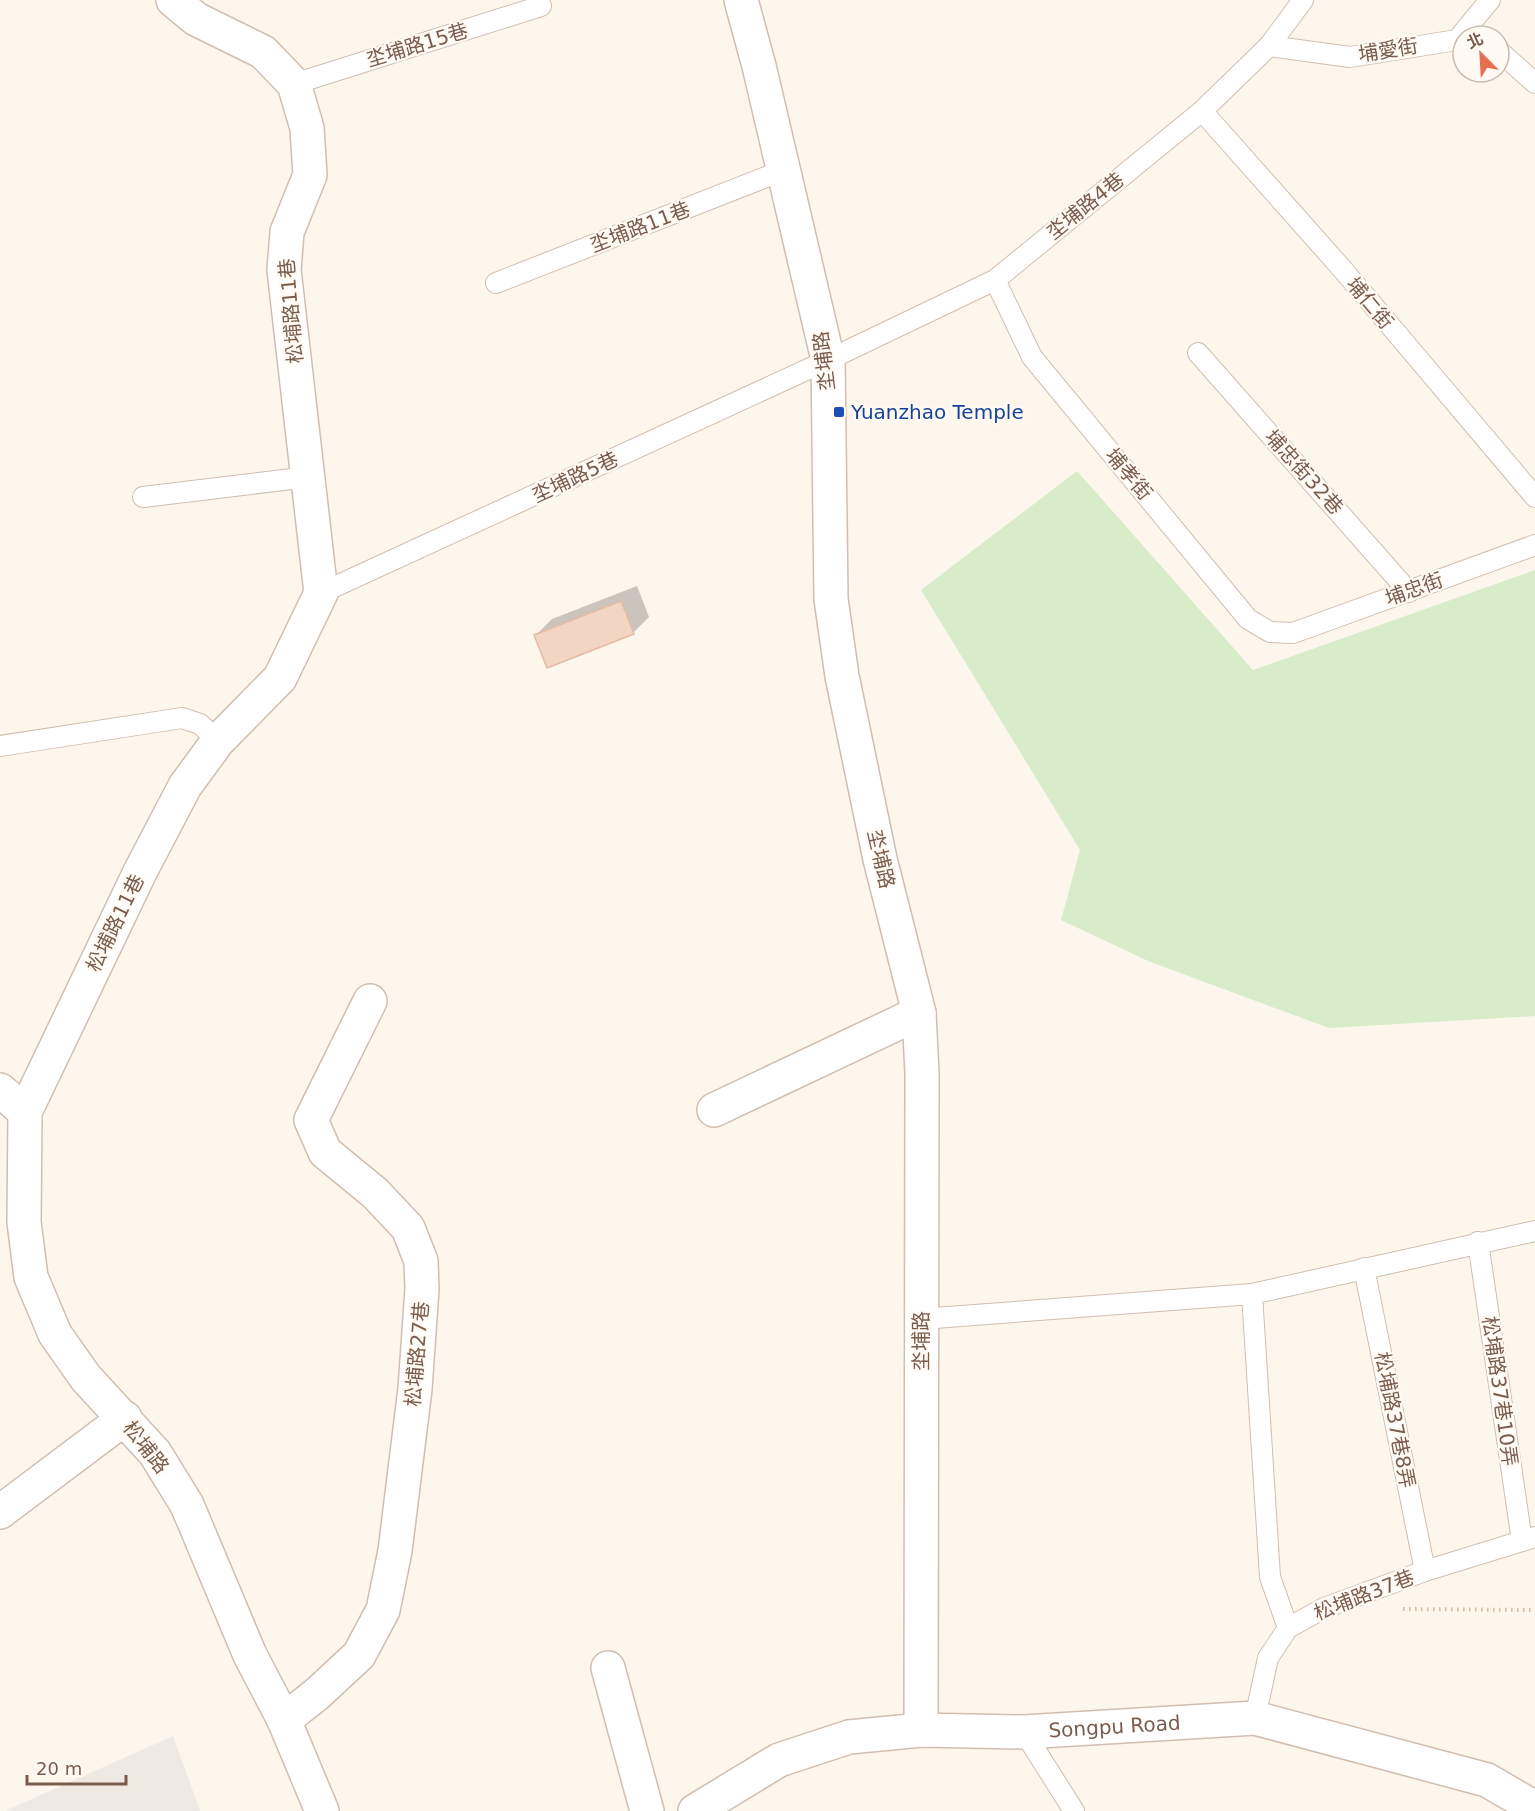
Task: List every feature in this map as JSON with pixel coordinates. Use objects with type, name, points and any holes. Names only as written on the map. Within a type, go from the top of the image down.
[{"type":"street","name":"松埔路11巷","points":[[25,1112],[140,872],[185,786],[218,741],[280,678],[321,593],[284,270],[287,231],[310,175],[307,128],[294,84],[262,52],[196,19],[173,0]]},
{"type":"street","name":"坔埔路","points":[[741,0],[784,170],[828,360],[831,599],[842,676],[880,859],[919,1013],[921,1073],[921,1730]]},
{"type":"street","name":"松埔路27巷","points":[[284,1720],[317,1694],[359,1655],[383,1610],[395,1551],[407,1458],[417,1367],[422,1289],[421,1262],[408,1228],[375,1193],[325,1152],[310,1120],[370,1001]]},
{"type":"street","points":[[714,1110],[919,1013]]},
{"type":"street","points":[[0,1090],[25,1112]]},
{"type":"street","name":"松埔路","points":[[25,1112],[24,1222],[32,1276],[55,1334],[86,1378],[155,1453],[187,1504],[250,1655],[284,1720],[322,1811]]},
{"type":"street","points":[[0,1512],[125,1418]]},
{"type":"street","points":[[608,1668],[647,1811]]},
{"type":"street","name":"Songpu Road","points":[[695,1811],[778,1760],[849,1737],[921,1730],[1024,1732],[1255,1719],[1487,1780],[1535,1809]]},
{"type":"lane","name":"坔埔路4巷","points":[[828,360],[995,280],[1202,111],[1269,46],[1303,0]]},
{"type":"lane","name":"埔愛街","points":[[1479,24],[1490,0]]},
{"type":"lane","name":"坔埔路15巷","points":[[294,84],[541,6]]},
{"type":"lane","name":"埔愛街","points":[[1269,46],[1350,57],[1451,41]]},
{"type":"lane","points":[[1511,62],[1535,83]]},
{"type":"lane","name":"埔仁街","points":[[1202,111],[1344,271],[1535,497]]},
{"type":"lane","name":"坔埔路11巷","points":[[496,283],[784,170]]},
{"type":"lane","name":"埔孝街","points":[[995,280],[1032,357],[1248,619],[1270,632],[1293,633]]},
{"type":"lane","name":"埔忠街32巷","points":[[1198,353],[1409,592]]},
{"type":"lane","name":"坔埔路5巷","points":[[321,593],[828,360]]},
{"type":"lane","points":[[143,498],[308,477]]},
{"type":"lane","name":"埔忠街","points":[[1293,633],[1535,545]]},
{"type":"lane","points":[[0,746],[182,718],[200,724],[218,741]]},
{"type":"lane","points":[[921,1319],[1251,1294],[1535,1231]]},
{"type":"lane","name":"松埔路37巷10弄","points":[[1478,1242],[1529,1539]]},
{"type":"lane","name":"松埔路37巷8弄","points":[[1364,1268],[1425,1572]]},
{"type":"lane","points":[[1251,1294],[1270,1577],[1288,1628]]},
{"type":"lane","name":"松埔路37巷","points":[[1255,1719],[1268,1658],[1288,1628],[1324,1608],[1425,1572],[1529,1539]]},
{"type":"lane","points":[[1024,1732],[1074,1811]]},
{"type":"path","points":[[1394,1609],[1535,1610]]},
{"type":"shaded area","points":[[173,1736],[200,1811],[5,1811]]},
{"type":"green space","points":[[1077,471],[1253,670],[1535,570],[1535,1016],[1329,1028],[1148,961],[1061,920],[1080,850],[921,590]]},
{"type":"building","points":[[621,601],[634,634],[547,668],[534,635]]},
{"type":"place","name":"Yuanzhao Temple","points":[[839,412]]}]
